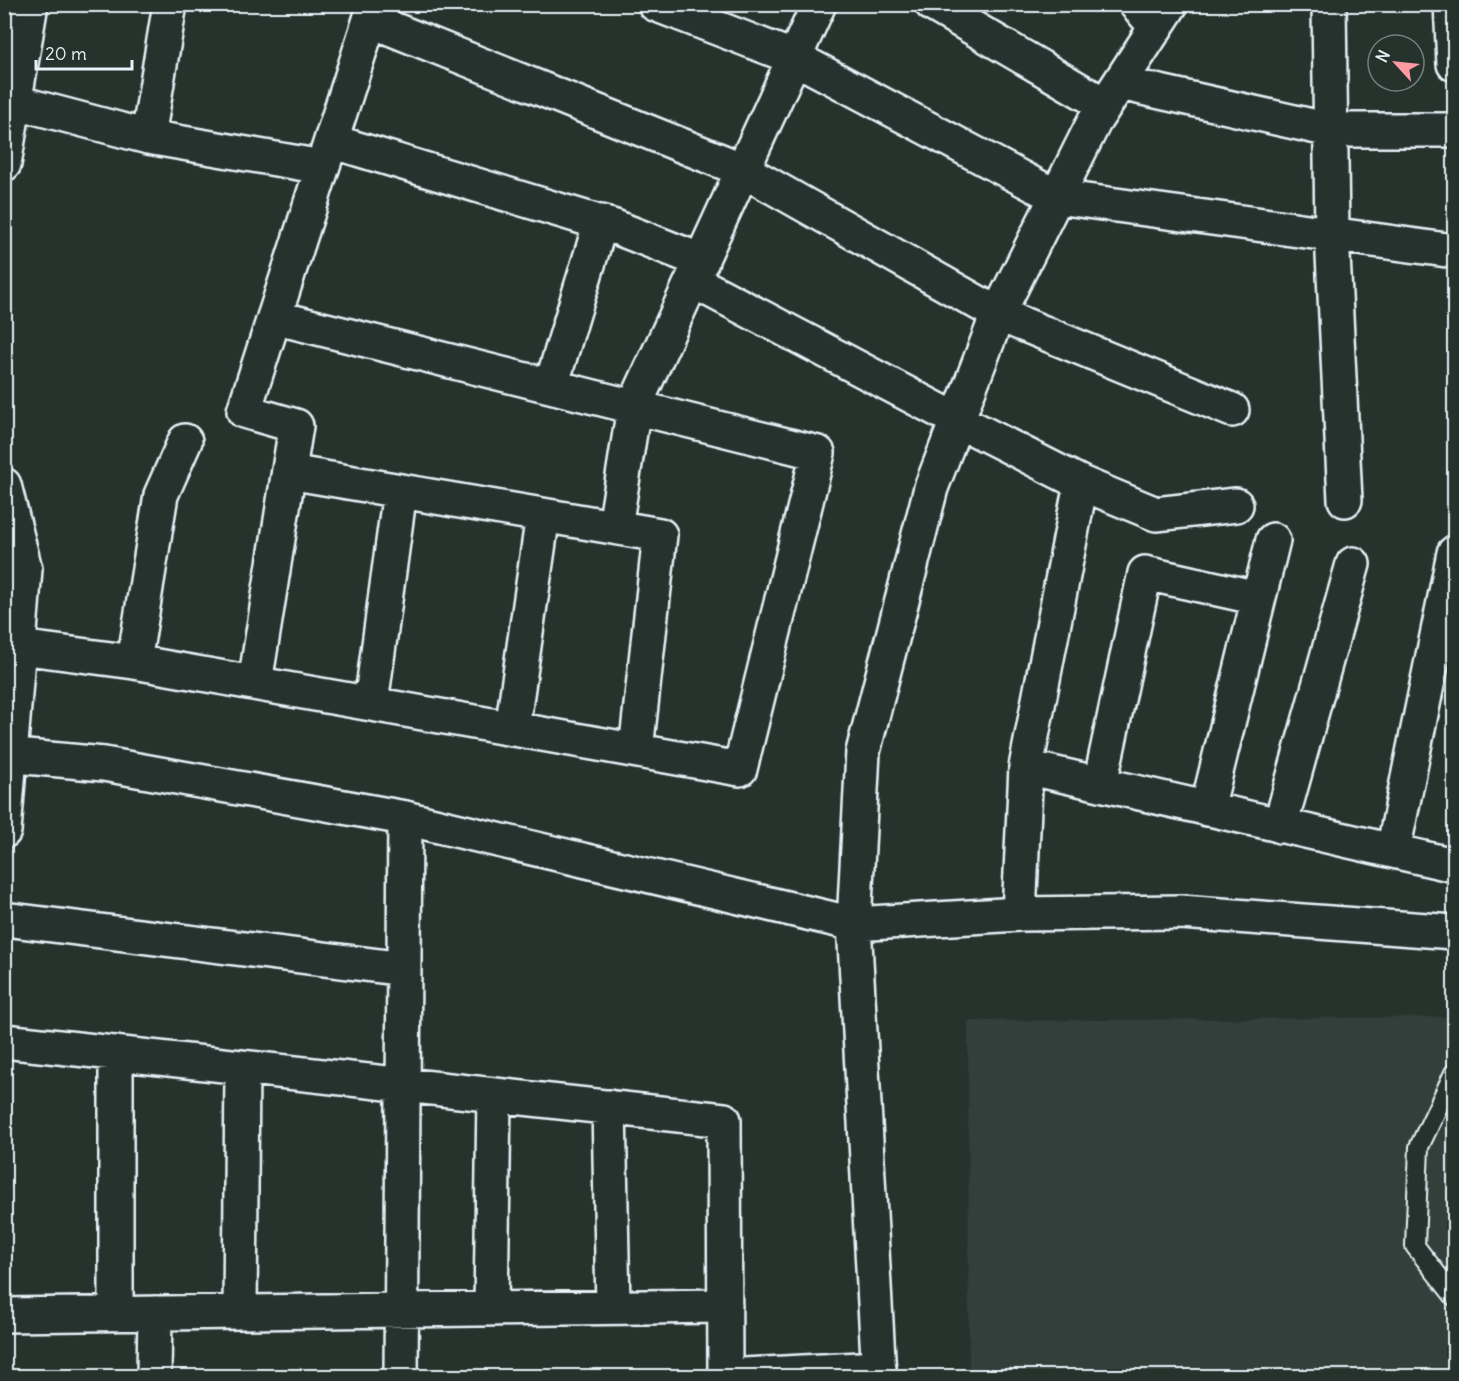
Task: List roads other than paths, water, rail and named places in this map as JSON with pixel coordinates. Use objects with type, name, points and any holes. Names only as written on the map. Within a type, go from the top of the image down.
[{"type":"street","points":[[4,164],[10,100],[31,4]]},
{"type":"street","points":[[148,137],[170,4]]},
{"type":"street","points":[[655,4],[795,58],[1057,197],[1455,251]]},
{"type":"street","points":[[615,527],[634,407],[819,4]]},
{"type":"street","points":[[932,4],[1112,94],[1330,130],[1455,130]]},
{"type":"street","points":[[1329,4],[1332,234],[1345,500]]},
{"type":"street","points":[[1451,4],[1455,64]]},
{"type":"street","points":[[255,683],[296,426],[244,411],[372,12],[743,170],[998,315],[1232,410]]},
{"type":"street","points":[[4,1041],[724,1120],[725,1376],[879,1372],[854,924],[863,752],[931,488],[998,315],[1094,122],[1112,94],[1155,12]]},
{"type":"street","points":[[10,100],[148,137],[327,154],[601,222],[697,271],[957,420],[1081,483],[1156,514],[1236,505]]},
{"type":"street","points":[[551,386],[601,222]]},
{"type":"street","points":[[12,646],[134,662],[740,769],[818,453],[274,317]]},
{"type":"street","points":[[134,662],[161,495],[185,441]]},
{"type":"street","points":[[289,472],[660,535],[636,750]]},
{"type":"street","points":[[1019,914],[1026,767],[1081,483]]},
{"type":"street","points":[[4,485],[26,569],[12,646],[4,831]]},
{"type":"street","points":[[371,704],[400,491]]},
{"type":"street","points":[[512,729],[543,515]]},
{"type":"street","points":[[1207,809],[1273,540]]},
{"type":"street","points":[[1393,851],[1455,553]]},
{"type":"street","points":[[1280,826],[1353,564]]},
{"type":"street","points":[[1100,784],[1145,573],[1258,598]]},
{"type":"street","points":[[8,756],[104,764],[405,818],[854,924],[1019,914],[1180,912],[1455,932]]},
{"type":"street","points":[[1026,767],[1455,866]]},
{"type":"street","points":[[401,1377],[405,818]]},
{"type":"street","points":[[4,919],[404,969]]},
{"type":"street","points":[[116,1053],[116,1314]]},
{"type":"street","points":[[240,1312],[242,1067]]},
{"type":"street","points":[[491,1309],[494,1095]]},
{"type":"street","points":[[609,1107],[613,1307]]},
{"type":"street","points":[[4,1316],[725,1306]]},
{"type":"street","points":[[154,1377],[155,1313]]},
{"type":"lane","points":[[1455,1073],[1419,1148],[1415,1246],[1455,1296]]}]
